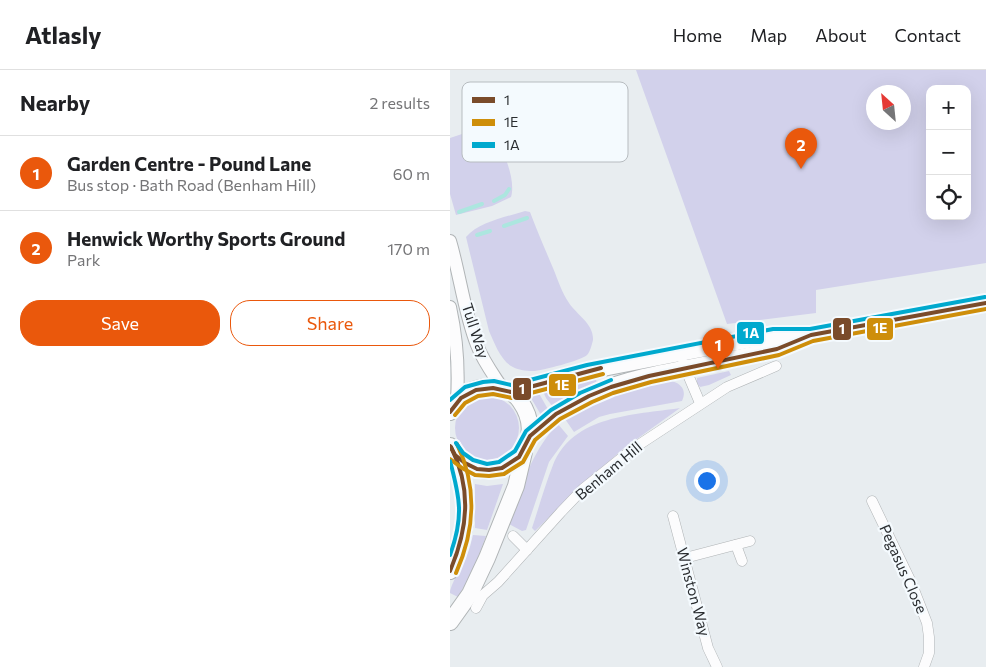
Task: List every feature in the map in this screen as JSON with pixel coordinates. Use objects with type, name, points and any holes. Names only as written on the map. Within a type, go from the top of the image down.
[{"type":"main road","points":[[452,408],[467,393],[478,388],[506,390],[588,370],[680,352],[774,335],[811,335],[986,303]]},
{"type":"main road","points":[[452,449],[465,463],[471,466],[489,470],[502,468],[513,462],[528,442],[556,414],[588,396],[649,376],[776,349],[811,335]]},
{"type":"main road","points":[[450,622],[470,594],[487,558],[516,486],[528,442],[528,416],[522,405],[506,390]]},
{"type":"main road","points":[[450,571],[463,536],[466,507],[452,449]]},
{"type":"street","name":"Tull Way","points":[[450,241],[470,326],[477,346],[485,363],[506,390]]},
{"type":"street","name":"Tull Way","points":[[450,307],[459,369],[452,408]]},
{"type":"street","points":[[680,352],[700,403]]},
{"type":"street","name":"Benham Hill","points":[[476,608],[484,595],[572,501],[634,448],[727,387],[776,366]]},
{"type":"street","name":"Pegasus Close","points":[[872,502],[912,582],[927,623],[929,653],[924,667]]},
{"type":"street","name":"Winston Way","points":[[673,516],[708,648],[717,667]]},
{"type":"street","points":[[513,536],[527,550]]},
{"type":"street","points":[[685,558],[750,541]]},
{"type":"street","points":[[736,545],[742,561]]},
{"type":"shaded area","points":[[636,70],[986,70],[986,263],[816,290],[816,313],[727,324]]},
{"type":"shaded area","points":[[462,134],[462,162],[507,162],[512,180],[511,197],[492,206],[456,215],[450,194],[450,138]]},
{"type":"shaded area","points":[[525,211],[530,212],[564,295],[588,324],[593,334],[589,352],[584,357],[562,365],[533,371],[511,366],[495,345],[489,331],[466,237],[478,227]]},
{"type":"shaded area","points":[[729,371],[731,375],[709,385],[700,387],[697,383],[697,378]]},
{"type":"shaded area","points":[[595,376],[597,383],[578,391],[553,407],[542,389]]},
{"type":"shaded area","points":[[668,380],[679,384],[683,390],[684,397],[682,401],[599,417],[574,432],[565,419],[615,395]]},
{"type":"shaded area","points":[[537,390],[549,411],[541,415],[528,393]]},
{"type":"shaded area","points":[[487,396],[505,402],[513,410],[519,428],[513,446],[505,454],[487,460],[469,454],[461,446],[455,428],[461,410],[469,402]]},
{"type":"shaded area","points":[[680,408],[623,449],[535,531],[532,528],[553,465],[562,448],[575,436],[607,420]]},
{"type":"shaded area","points":[[558,424],[568,436],[549,462],[526,530],[522,531],[507,523],[534,458],[549,434]]},
{"type":"shaded area","points":[[475,484],[487,486],[503,484],[487,530],[475,528]]},
{"type":"shaded area","points":[[473,535],[486,536],[473,571],[458,597],[450,593],[454,580],[468,553]]},
{"type":"waterway","points":[[494,201],[505,195],[509,189]]},
{"type":"waterway","points":[[459,212],[482,204]]},
{"type":"waterway","points":[[504,226],[527,218]]},
{"type":"waterway","points":[[477,235],[490,231]]},
{"type":"transit line","name":"1A","points":[[450,400],[465,387],[483,382],[494,381],[511,385],[587,365],[773,329],[810,329],[985,297]]},
{"type":"transit line","name":"1","points":[[450,446],[455,455],[477,469],[502,468],[519,457],[530,436],[556,414],[589,396],[611,387],[649,376],[777,349],[811,335],[986,303]]},
{"type":"transit line","name":"1E","points":[[450,459],[475,475],[504,474],[523,462],[535,440],[560,419],[613,393],[651,382],[779,355],[813,341],[986,309]]},
{"type":"transit line","name":"1","points":[[450,412],[461,398],[476,390],[493,388],[511,392],[601,368]]},
{"type":"transit line","name":"1E","points":[[455,415],[465,403],[478,396],[493,394],[512,398],[603,374]]},
{"type":"transit line","name":"1A","points":[[456,443],[463,453],[473,460],[487,464],[499,462],[515,451],[526,431],[551,410],[580,393],[611,380]]},
{"type":"transit line","name":"1E","points":[[456,573],[467,541],[472,509],[468,477],[464,460],[457,444]]},
{"type":"transit line","name":"1","points":[[450,571],[461,540],[465,509],[462,478],[451,447]]},
{"type":"transit line","name":"1A","points":[[450,461],[459,508],[457,529],[450,555]]},
{"type":"place","name":"Henwick Worthy Sports Ground","points":[[801,169]]},
{"type":"place","name":"Garden Centre - Pound Lane","points":[[718,369]]}]
